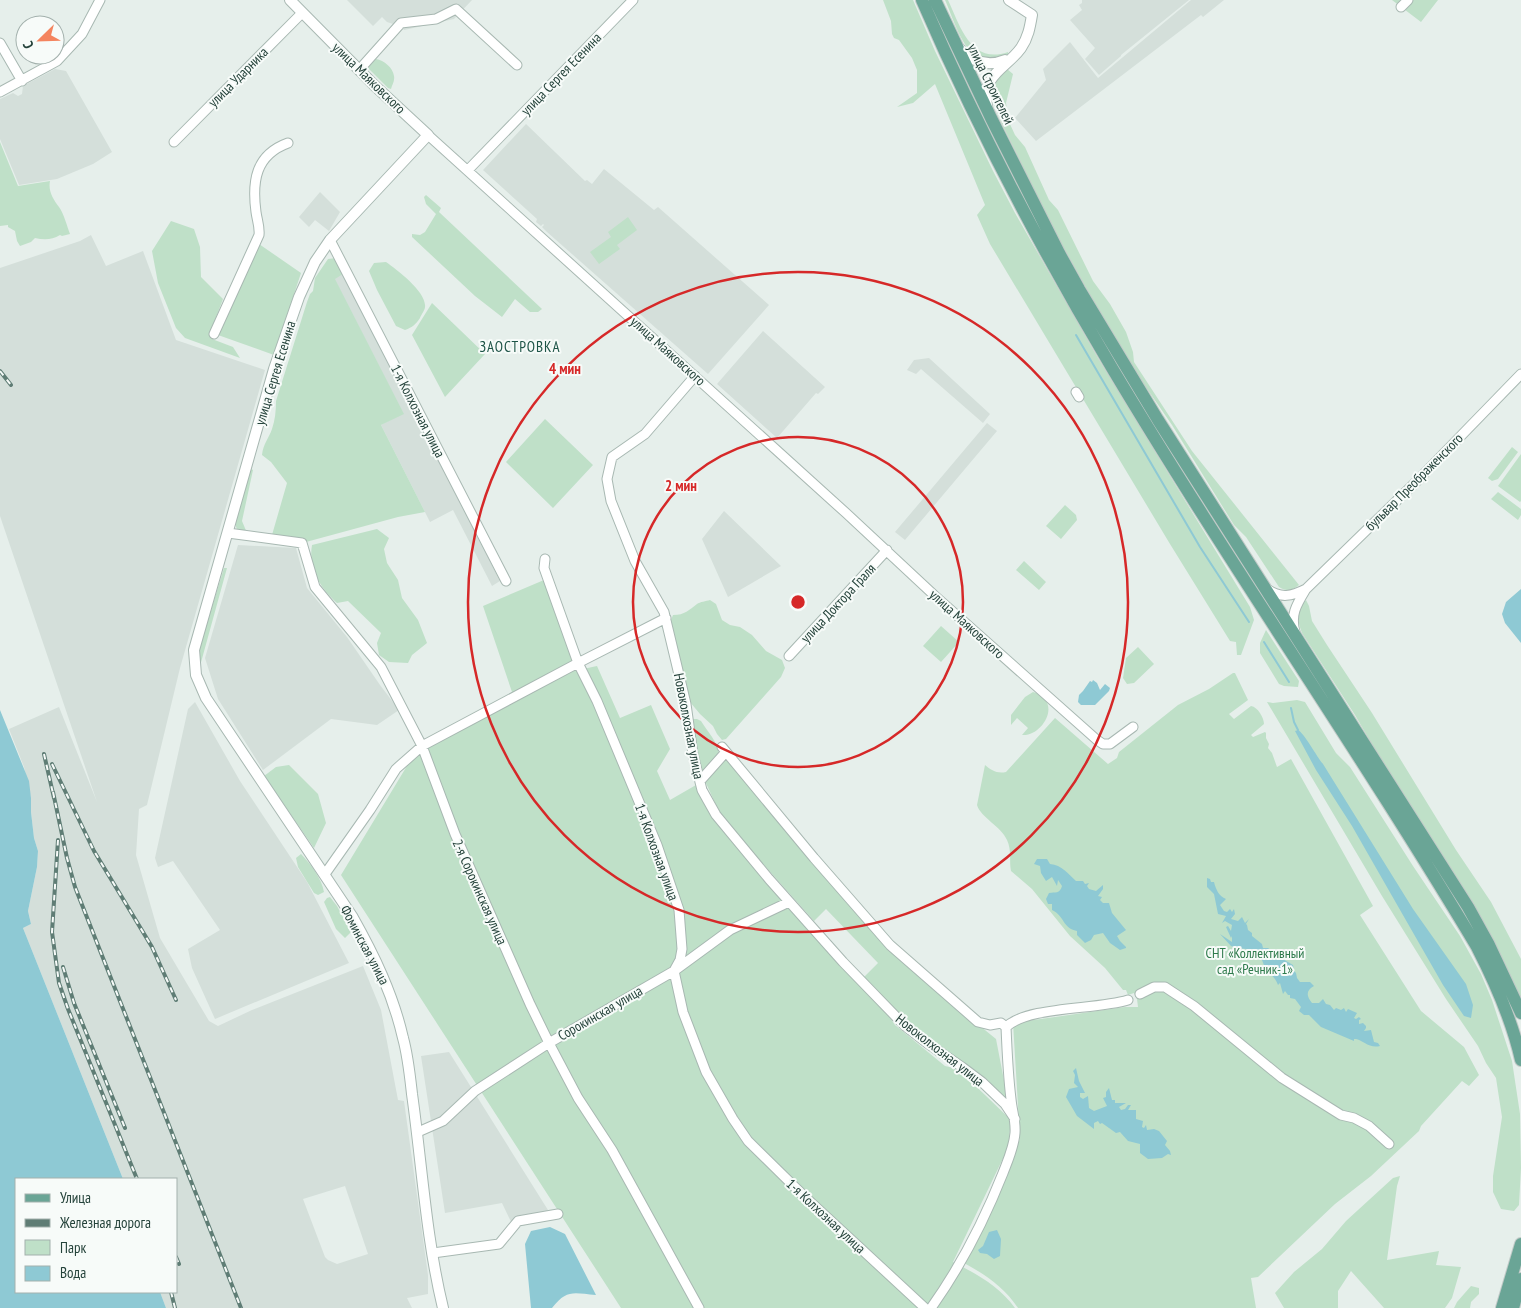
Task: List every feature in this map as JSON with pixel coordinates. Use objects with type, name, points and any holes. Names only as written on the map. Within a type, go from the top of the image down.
[{"type":"main road","name":"улица Строителей","points":[[922,0],[962,90],[1001,168],[1114,371],[1477,947],[1502,998],[1521,1060]]},
{"type":"main road","name":"улица Строителей","points":[[935,0],[991,118],[1079,290],[1259,581],[1301,643],[1468,907],[1521,1013]]},
{"type":"main road","points":[[1502,1308],[1521,1244]]},
{"type":"main road","points":[[1513,1308],[1521,1279]]},
{"type":"street","points":[[0,92],[56,61],[86,28],[100,0]]},
{"type":"street","name":"улица Маяковского","points":[[290,0],[359,70],[428,135],[935,596],[1103,744],[1112,743],[1133,727]]},
{"type":"street","name":"улица Сергея Есенина","points":[[468,170],[633,0]]},
{"type":"street","points":[[991,118],[986,102],[989,83],[996,72],[1022,47],[1029,33],[1032,15],[1009,0]]},
{"type":"street","points":[[1401,7],[1408,0]]},
{"type":"street","points":[[359,70],[401,23],[436,19],[456,9],[517,65]]},
{"type":"street","name":"улица Ударника","points":[[174,142],[302,13]]},
{"type":"street","points":[[953,38],[964,53],[978,62],[992,64],[1011,58]]},
{"type":"street","points":[[0,43],[22,81]]},
{"type":"street","name":"улица Сергея Есенина","points":[[194,650],[259,429],[274,369],[310,272],[330,240],[428,135]]},
{"type":"street","points":[[214,334],[259,235],[255,205],[255,182],[258,171],[263,160],[273,151],[288,143]]},
{"type":"street","name":"1-я Колхозная улица","points":[[330,240],[506,581]]},
{"type":"street","name":"бульвар Преображенского","points":[[1306,589],[1412,486],[1521,374]]},
{"type":"street","name":"Новоколхозная улица","points":[[695,376],[645,434],[612,458],[607,478],[611,501],[635,561],[666,618],[686,704],[693,754],[704,795],[716,815],[789,902],[905,1026],[927,1044],[962,1066],[1005,1104],[1015,1118]]},
{"type":"street","name":"2-я Сорокинская улица","points":[[228,533],[302,543],[315,587],[381,667],[422,746],[455,834],[549,1043],[578,1098],[616,1158],[699,1308]]},
{"type":"street","name":"улица Доктора Граля","points":[[789,656],[886,550]]},
{"type":"street","name":"1-я Колхозная улица","points":[[545,559],[544,568],[578,662],[597,701],[658,845],[679,910],[682,949],[680,960],[674,971],[684,1012],[706,1072],[748,1141],[804,1196],[925,1308]]},
{"type":"street","points":[[1259,581],[1269,590],[1281,596],[1293,595],[1306,589]]},
{"type":"street","points":[[1301,643],[1294,626],[1293,613],[1296,604],[1306,589]]},
{"type":"street","points":[[326,874],[396,768],[422,746],[578,662],[666,618]]},
{"type":"street","name":"Фоминская улица","points":[[194,650],[196,675],[206,698],[326,874],[370,947],[387,984],[404,1039],[433,1253],[444,1308]]},
{"type":"street","points":[[700,782],[723,750],[890,945],[978,1022],[990,1025],[1001,1023],[1006,1027],[1011,1101],[1015,1118],[1014,1143],[996,1191],[962,1260],[931,1308]]},
{"type":"street","name":"Сорокинская улица","points":[[418,1132],[443,1121],[475,1091],[549,1043],[674,971],[730,930],[789,902]]},
{"type":"street","points":[[1140,994],[1151,987],[1168,989],[1187,1001],[1282,1078],[1341,1115],[1354,1118],[1369,1126],[1390,1144]]},
{"type":"street","points":[[1006,1027],[1014,1020],[1033,1015],[1103,1006],[1128,1000]]},
{"type":"street","points":[[433,1253],[498,1244],[518,1221],[558,1214]]},
{"type":"shaded area","points":[[347,0],[472,0],[454,19],[404,30],[398,22],[393,24],[387,22],[382,17],[373,26]]},
{"type":"shaded area","points":[[1082,0],[1189,0],[1099,75],[1085,59],[1095,48],[1070,20],[1082,10],[1079,5],[1082,3]]},
{"type":"shaded area","points":[[1191,0],[1224,0],[1203,17],[1201,15],[1036,141],[1015,118],[1046,80],[1043,69],[1070,42],[1098,78]]},
{"type":"shaded area","points":[[55,69],[66,71],[112,152],[93,164],[57,179],[19,185],[0,139],[0,99],[13,93],[18,96],[22,94],[23,86]]},
{"type":"shaded area","points":[[526,124],[585,181],[587,180],[592,184],[604,169],[654,210],[658,207],[769,305],[708,374],[547,232],[542,227],[543,224],[541,226],[536,222],[537,219],[483,170]]},
{"type":"shaded area","points":[[320,192],[340,212],[329,231],[315,220],[309,227],[299,217]]},
{"type":"shaded area","points":[[91,235],[106,266],[143,251],[176,340],[265,370],[180,668],[147,805],[139,809],[136,855],[160,938],[209,1021],[218,1026],[252,1010],[363,966],[381,1010],[398,1100],[404,1101],[428,1275],[428,1294],[407,1298],[412,1308],[166,1308],[160,1293],[178,1293],[178,1178],[123,1178],[23,928],[31,924],[28,911],[37,867],[38,851],[34,838],[31,798],[24,767],[9,729],[59,707],[97,802],[0,516],[0,268],[80,241]],"holes":[[[345,1186],[368,1254],[337,1264],[325,1257],[303,1199]]]},
{"type":"shaded area","points":[[343,274],[500,581],[492,586],[453,510],[430,522],[381,425],[403,413],[334,278]]},
{"type":"shaded area","points":[[763,331],[825,387],[818,394],[816,393],[777,438],[717,384]]},
{"type":"shaded area","points":[[929,358],[990,414],[983,423],[921,369],[916,374],[907,370],[914,360]]},
{"type":"shaded area","points":[[987,423],[997,431],[905,540],[895,532]]},
{"type":"shaded area","points":[[724,511],[781,566],[728,597],[702,539]]},
{"type":"shaded area","points":[[238,545],[296,548],[307,588],[347,637],[399,710],[377,725],[331,719],[263,770],[218,699],[205,658]]},
{"type":"shaded area","points":[[195,702],[240,781],[307,882],[349,963],[215,1019],[192,968],[188,949],[220,930],[173,861],[158,867],[155,858],[188,709]]},
{"type":"shaded area","points":[[449,1052],[553,1218],[514,1228],[502,1203],[445,1213],[421,1056]]},
{"type":"green space","points":[[883,0],[913,0],[935,51],[1015,213],[1098,358],[1250,607],[1254,620],[1241,655],[1237,655],[1236,642],[1230,641],[1170,544],[990,244],[977,215],[985,205],[935,84],[913,103],[897,107],[917,93],[917,70],[912,58],[899,40],[894,38],[892,34],[891,21]]},
{"type":"green space","points":[[945,0],[948,0],[957,21],[969,41],[976,48],[985,53],[995,55],[1008,52],[1008,54],[998,60],[981,58],[973,53],[968,48],[954,23]]},
{"type":"green space","points":[[1392,0],[1438,0],[1421,22]]},
{"type":"green space","points":[[376,59],[385,63],[392,70],[394,81],[391,89],[368,67]]},
{"type":"green space","points":[[1007,69],[1013,74],[1006,103],[1009,122],[1015,135],[1025,147],[1049,200],[1058,210],[1093,281],[1110,304],[1126,332],[1133,352],[1134,362],[1192,451],[1299,585],[1294,589],[1285,590],[1279,587],[1246,537],[1234,525],[1172,425],[1123,354],[1056,234],[992,101],[993,89],[998,77]]},
{"type":"green space","points":[[0,142],[18,186],[50,181],[51,195],[62,213],[70,234],[48,239],[35,238],[31,242],[20,246],[15,231],[8,227],[8,225],[0,226]]},
{"type":"green space","points":[[426,195],[441,208],[439,212],[542,309],[538,312],[530,312],[515,299],[502,317],[475,296],[412,237],[412,234],[420,235],[425,232],[436,214],[426,204],[424,197]]},
{"type":"green space","points":[[628,217],[637,230],[617,245],[620,249],[599,264],[590,252],[611,237],[608,232]]},
{"type":"green space","points":[[171,221],[194,229],[200,247],[201,277],[223,299],[210,333],[212,339],[233,347],[240,358],[185,338],[176,328],[158,283],[152,251]]},
{"type":"green space","points":[[259,244],[301,273],[274,355],[218,335]]},
{"type":"green space","points":[[336,258],[343,274],[335,279],[404,414],[381,425],[425,512],[398,517],[306,542],[272,535],[287,483],[271,462],[262,455],[273,426],[276,401],[307,302],[313,291],[315,278],[328,259]]},
{"type":"green space","points":[[386,262],[416,288],[424,301],[425,308],[420,318],[414,326],[405,330],[396,326],[369,271],[374,263]]},
{"type":"green space","points":[[432,303],[485,354],[445,397],[412,335]]},
{"type":"green space","points":[[545,419],[593,465],[553,508],[506,462]]},
{"type":"green space","points":[[1512,447],[1518,452],[1498,479],[1492,481],[1488,478]]},
{"type":"green space","points":[[1521,454],[1521,501],[1520,502],[1498,486]]},
{"type":"green space","points":[[251,469],[253,470],[242,521],[247,533],[238,532],[235,524]]},
{"type":"green space","points":[[1498,492],[1521,509],[1521,515],[1518,520],[1491,499]]},
{"type":"green space","points":[[1065,505],[1076,515],[1077,520],[1061,539],[1046,526]]},
{"type":"green space","points":[[377,529],[389,538],[384,549],[387,563],[398,580],[402,598],[418,620],[427,643],[412,655],[408,663],[389,662],[379,655],[377,643],[381,633],[348,601],[337,603],[325,591],[317,577],[312,562],[312,545]]},
{"type":"green space","points":[[1024,561],[1046,582],[1039,590],[1016,570]]},
{"type":"green space","points":[[224,568],[227,568],[200,666],[199,649]]},
{"type":"green space","points":[[544,580],[583,669],[597,666],[620,718],[651,705],[670,749],[657,771],[670,800],[696,785],[710,811],[882,1006],[895,1025],[945,1066],[958,1069],[1011,1120],[1008,1148],[953,1262],[995,1287],[1015,1308],[621,1308],[341,875],[416,751],[512,692],[483,606]]},
{"type":"green space","points":[[710,600],[716,604],[722,620],[730,625],[740,627],[752,635],[766,651],[782,660],[785,668],[781,677],[726,739],[722,740],[713,726],[690,702],[671,620],[673,615],[684,613],[698,603]]},
{"type":"green space","points":[[1306,600],[1312,621],[1372,713],[1456,850],[1491,902],[1521,959],[1521,1000],[1355,715],[1302,633],[1298,616],[1300,608]]},
{"type":"green space","points":[[941,626],[959,642],[941,662],[923,646]]},
{"type":"green space","points":[[1266,630],[1299,681],[1298,687],[1279,684],[1260,653],[1260,643]]},
{"type":"green space","points":[[1138,647],[1154,664],[1134,683],[1127,684],[1123,678],[1126,658]]},
{"type":"green space","name":"СНТ «Коллективный сад «Речник-1»","points":[[1235,673],[1248,700],[1229,714],[1234,719],[1251,706],[1260,713],[1264,724],[1251,735],[1253,737],[1266,733],[1269,744],[1268,748],[1277,767],[1291,759],[1373,906],[1360,915],[1421,1011],[1464,1047],[1479,1075],[1469,1086],[1462,1081],[1421,1126],[1419,1131],[1371,1176],[1335,1204],[1258,1277],[1251,1278],[1256,1308],[1018,1308],[994,1282],[964,1263],[978,1238],[1020,1139],[1013,1023],[1125,1007],[1138,1007],[1134,993],[1128,995],[1126,990],[1123,990],[1105,968],[1070,936],[1032,889],[1011,871],[1007,840],[1000,830],[979,810],[977,805],[985,765],[994,771],[1006,772],[1055,718],[1108,764],[1117,758],[1119,752],[1178,705],[1209,689]]},
{"type":"green space","points":[[1033,692],[1042,697],[1047,703],[1047,718],[1037,730],[1022,735],[1028,728],[1017,718],[1011,725],[1011,715],[1025,697]]},
{"type":"green space","points":[[1297,700],[1305,702],[1336,753],[1350,767],[1460,936],[1481,974],[1492,1000],[1512,1061],[1520,1114],[1521,1168],[1519,1205],[1514,1211],[1501,1209],[1493,1192],[1493,1176],[1502,1117],[1496,1078],[1478,1046],[1446,999],[1382,896],[1267,702]]},
{"type":"green space","points":[[692,719],[701,721],[714,741],[719,754],[703,772],[692,731]]},
{"type":"green space","points":[[724,757],[883,939],[931,986],[996,1039],[1008,1101],[899,1015],[864,977],[878,963],[826,909],[814,921],[722,818],[705,781]]},
{"type":"green space","points":[[289,765],[318,794],[326,823],[314,848],[264,776],[276,767]]},
{"type":"green space","points":[[301,854],[315,872],[324,892],[318,895],[314,893],[298,867],[296,858]]},
{"type":"green space","points":[[330,897],[351,932],[345,938],[336,929],[324,902]]},
{"type":"green space","points":[[1400,1176],[1387,1260],[1439,1251],[1436,1265],[1461,1267],[1452,1298],[1445,1308],[1384,1308],[1351,1271],[1338,1291],[1338,1308],[1284,1308],[1275,1293],[1294,1272],[1322,1249],[1346,1221],[1393,1178]]},
{"type":"green space","points":[[1471,1286],[1479,1288],[1479,1294],[1471,1302],[1470,1308],[1454,1308],[1457,1302]]},
{"type":"water","points":[[1521,589],[1521,643],[1505,623],[1502,614],[1506,602]]},
{"type":"water","points":[[1093,680],[1097,683],[1100,690],[1105,684],[1110,688],[1109,691],[1095,705],[1081,705],[1078,702],[1079,695],[1090,681],[1092,682]]},
{"type":"water","points":[[0,710],[29,781],[34,838],[38,851],[37,867],[28,911],[31,924],[23,928],[123,1178],[15,1178],[15,1293],[160,1293],[166,1308],[0,1308]]},
{"type":"water","points":[[1298,730],[1323,764],[1413,909],[1466,984],[1473,1005],[1471,1018],[1464,1016],[1443,985],[1352,826],[1316,770],[1295,731]]},
{"type":"water","points":[[1037,859],[1047,859],[1050,864],[1061,868],[1076,881],[1083,881],[1085,884],[1089,883],[1087,886],[1089,889],[1096,891],[1103,885],[1103,889],[1098,896],[1102,897],[1100,900],[1103,903],[1109,903],[1112,913],[1126,930],[1117,936],[1126,948],[1120,950],[1110,943],[1103,933],[1094,935],[1091,940],[1085,943],[1077,935],[1077,931],[1066,925],[1059,915],[1052,910],[1052,904],[1048,904],[1046,899],[1049,893],[1059,891],[1062,886],[1058,880],[1057,886],[1052,877],[1046,881],[1041,873],[1040,866],[1034,864]]},
{"type":"water","points":[[1207,878],[1214,882],[1218,892],[1226,899],[1220,905],[1224,911],[1227,912],[1230,909],[1232,912],[1234,909],[1235,914],[1231,919],[1238,921],[1242,917],[1245,923],[1249,919],[1246,924],[1248,930],[1262,944],[1263,948],[1268,948],[1293,965],[1300,982],[1310,982],[1314,986],[1309,989],[1308,993],[1312,1003],[1319,1003],[1323,999],[1334,1010],[1336,1008],[1341,1010],[1344,1008],[1346,1012],[1348,1009],[1357,1013],[1354,1018],[1359,1017],[1361,1019],[1359,1024],[1363,1023],[1366,1026],[1364,1031],[1371,1030],[1374,1042],[1380,1046],[1376,1047],[1356,1039],[1354,1041],[1321,1027],[1309,1015],[1304,1015],[1299,1011],[1301,1007],[1295,999],[1290,998],[1290,995],[1285,991],[1283,994],[1280,983],[1278,985],[1268,972],[1263,970],[1265,968],[1262,960],[1246,949],[1231,946],[1220,934],[1232,942],[1232,936],[1231,938],[1226,927],[1228,926],[1231,931],[1232,925],[1225,921],[1222,923],[1226,916],[1218,914],[1214,894],[1207,887]]},
{"type":"water","points":[[1076,1068],[1079,1081],[1085,1093],[1080,1093],[1080,1097],[1083,1099],[1088,1096],[1089,1108],[1094,1111],[1107,1106],[1103,1098],[1106,1097],[1106,1092],[1109,1088],[1112,1100],[1115,1100],[1115,1103],[1126,1103],[1119,1107],[1121,1110],[1131,1105],[1128,1110],[1136,1110],[1136,1119],[1143,1121],[1142,1127],[1144,1128],[1146,1125],[1147,1130],[1154,1129],[1159,1131],[1167,1141],[1165,1145],[1171,1155],[1148,1159],[1140,1153],[1140,1144],[1128,1141],[1120,1132],[1116,1133],[1098,1121],[1094,1123],[1094,1129],[1077,1116],[1066,1097],[1069,1089],[1078,1087],[1074,1083],[1075,1075],[1073,1071]]},
{"type":"water","points":[[550,1227],[565,1234],[596,1295],[566,1295],[552,1308],[531,1308],[525,1244],[531,1231]]},
{"type":"water","points":[[997,1230],[1001,1239],[1000,1256],[994,1259],[987,1254],[980,1253],[978,1250],[983,1246],[989,1232]]},
{"type":"waterway","points":[[1076,335],[1200,547],[1249,622]]},
{"type":"waterway","points":[[1264,642],[1289,682]]},
{"type":"waterway","points":[[1291,708],[1298,730]]},
{"type":"railway","points":[[0,371],[11,385]]},
{"type":"railway","points":[[44,754],[54,798]]},
{"type":"railway","points":[[52,764],[94,851],[152,947],[176,1000]]},
{"type":"railway","points":[[53,792],[75,887],[241,1308]]},
{"type":"railway","points":[[58,840],[52,932],[59,983],[137,1178]]},
{"type":"railway","points":[[63,967],[74,1003],[125,1128]]},
{"type":"railway","points":[[171,1293],[175,1308]]},
{"type":"district","name":"ЗАОСТРОВКА","points":[[520,346]]}]
